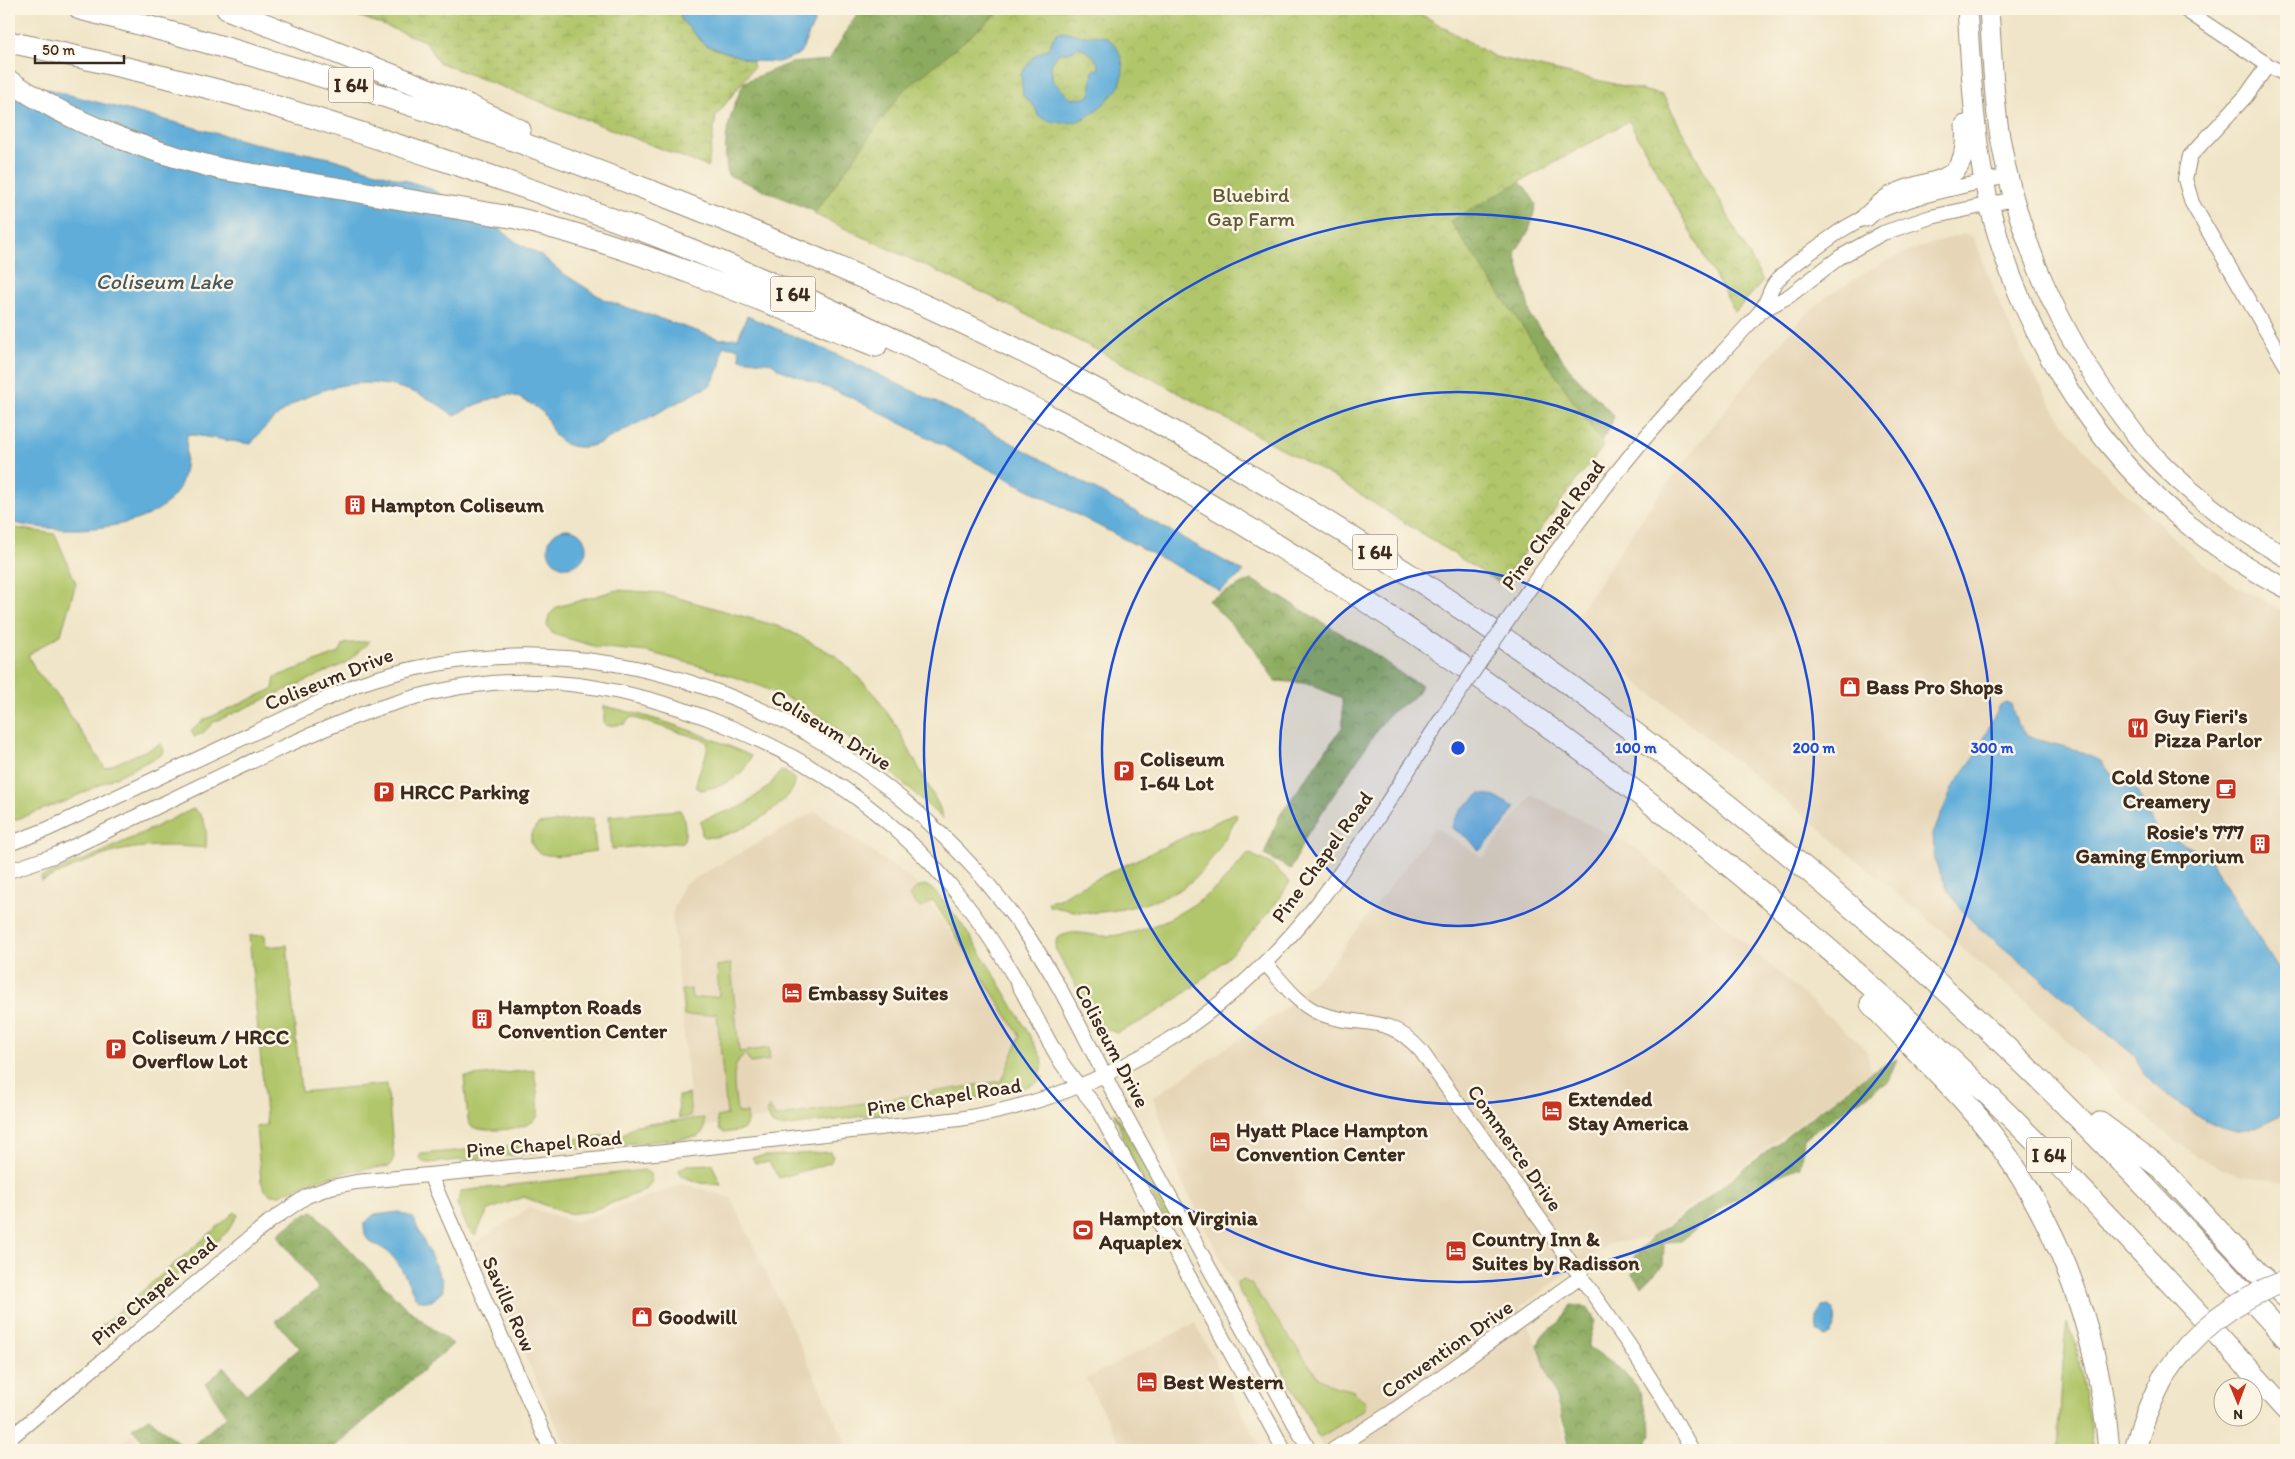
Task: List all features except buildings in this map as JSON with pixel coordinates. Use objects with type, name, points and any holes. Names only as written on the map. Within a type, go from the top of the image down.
[{"type":"highway","name":"I 64","points":[[80,9],[178,34],[304,71],[525,144],[617,178],[814,257],[997,340],[1142,414],[1330,523],[1484,624],[1578,690],[1668,757],[1772,840],[1861,915],[2038,1076],[2181,1222],[2286,1338]]},
{"type":"highway","points":[[227,9],[468,105],[617,178]]},
{"type":"highway","name":"I 64","points":[[9,42],[224,92],[391,142],[540,192],[674,242],[889,337],[1039,411],[1147,468],[1248,528],[1381,611],[1506,694],[1683,828],[1793,919],[1928,1038],[2056,1162],[2164,1275],[2286,1410]]},
{"type":"highway","points":[[9,82],[48,106],[89,126],[173,158],[221,169],[516,218],[599,240],[672,265],[1039,411]]},
{"type":"highway","points":[[1793,919],[1966,1103],[2003,1151],[2028,1188],[2050,1228],[2081,1307],[2100,1385],[2109,1450]]},
{"type":"highway","points":[[2038,1076],[2162,1169],[2257,1272],[2286,1297]]},
{"type":"highway","points":[[2135,1450],[2149,1404],[2163,1378],[2186,1346],[2218,1315],[2260,1292],[2286,1281]]},
{"type":"main road","points":[[1967,9],[1977,142],[1989,204],[2008,269],[2045,351],[2085,414],[2133,472],[2187,523],[2243,564],[2286,588]]},
{"type":"main road","points":[[1989,9],[1996,108],[2008,176],[2040,274],[2071,340],[2095,378],[2148,450],[2206,503],[2258,541],[2286,557]]},
{"type":"main road","points":[[1866,217],[1892,196],[1947,178],[1962,160],[1966,150],[1966,138],[1962,68],[1969,40]]},
{"type":"street","points":[[2184,9],[2286,75]]},
{"type":"street","points":[[2268,65],[2246,96],[2190,156],[2185,179],[2192,203],[2286,365]]},
{"type":"street","name":"Pine Chapel Road","points":[[9,1439],[269,1222],[296,1202],[318,1191],[343,1184],[655,1153],[936,1122],[1018,1108],[1080,1086],[1157,1048],[1196,1023],[1235,992],[1265,963],[1317,904],[1338,876],[1525,595],[1580,519],[1645,438],[1761,311],[1775,283],[1834,236],[1866,217],[1896,204],[2008,176]]},
{"type":"street","name":"Pine Chapel Road","points":[[1761,311],[1789,296],[1846,253],[1883,234],[1931,217],[2014,199]]},
{"type":"street","name":"Coliseum Drive","points":[[9,844],[48,830],[356,685],[389,674],[449,661],[531,655],[580,658],[636,667],[712,690],[768,714],[854,763],[913,809],[975,869],[1020,925],[1044,962],[1309,1450]]},
{"type":"street","name":"Coliseum Drive","points":[[9,871],[53,856],[317,731],[392,702],[451,688],[494,683],[566,684],[621,692],[681,708],[779,749],[832,780],[891,824],[930,862],[966,905],[1015,978],[1059,1059],[1096,1107],[1284,1450]]},
{"type":"street","name":"Commerce Drive","points":[[1265,963],[1310,1008],[1329,1016],[1387,1025],[1396,1029],[1413,1042],[1436,1071],[1634,1352],[1692,1450]]},
{"type":"street","name":"Saville Row","points":[[430,1175],[552,1450]]},
{"type":"street","name":"Convention Drive","points":[[1333,1450],[1389,1414],[1582,1276]]},
{"type":"shaded area","points":[[1964,234],[1974,238],[2001,307],[2029,367],[2063,423],[2104,472],[2193,556],[2235,585],[2286,612],[2286,1182],[2241,1176],[2199,1158],[2154,1125],[2026,1002],[1795,808],[1635,681],[1575,618],[1654,501],[1728,406],[1796,324],[1825,298],[1872,268],[1919,247]]},
{"type":"shaded area","points":[[1532,795],[1637,849],[1867,1050],[1871,1070],[1647,1239],[1610,1243],[1520,1307],[1543,1360],[1568,1450],[1324,1450],[1236,1289],[1179,1175],[1153,1097],[1279,1013],[1328,968],[1435,827],[1483,858]]},
{"type":"shaded area","points":[[815,811],[916,883],[1025,1038],[1005,1087],[693,1128],[672,914],[683,885]]},
{"type":"shaded area","points":[[683,1184],[731,1198],[849,1450],[568,1450],[474,1244],[529,1208],[576,1222]]},
{"type":"shaded area","points":[[1195,1323],[1262,1450],[1123,1450],[1086,1379]]},
{"type":"shaded area","points":[[132,1434],[146,1450],[113,1450]]},
{"type":"green space","points":[[340,9],[679,9],[681,19],[705,45],[752,61],[754,67],[716,116],[708,167],[438,62],[425,41]]},
{"type":"green space","points":[[860,9],[1035,9],[856,229],[728,175],[726,138],[731,116],[744,82],[790,63],[829,60]]},
{"type":"green space","name":"Bluebird Gap Farm","points":[[1003,9],[1412,9],[1495,57],[1663,95],[1763,281],[1735,312],[1629,121],[1450,221],[1604,446],[1578,478],[1501,584],[1328,474],[1140,372],[986,294],[814,214],[901,93]]},
{"type":"green space","points":[[1512,176],[1525,187],[1536,204],[1529,231],[1515,252],[1531,317],[1572,372],[1614,416],[1609,430],[1571,480],[1469,321],[1446,210]]},
{"type":"green space","points":[[9,527],[55,534],[76,583],[61,634],[28,655],[36,671],[56,694],[105,768],[161,744],[164,750],[161,755],[66,801],[9,822]]},
{"type":"green space","points":[[1252,580],[1370,651],[1407,678],[1422,685],[1414,697],[1390,713],[1379,727],[1306,836],[1291,869],[1264,855],[1280,815],[1343,726],[1342,698],[1306,683],[1275,681],[1254,648],[1208,600]]},
{"type":"green space","points":[[617,590],[661,593],[784,628],[836,656],[873,692],[897,727],[939,806],[943,819],[892,773],[860,749],[842,732],[801,704],[755,684],[707,668],[648,652],[597,647],[553,634],[547,626],[549,615],[557,607]]},
{"type":"green space","points":[[370,641],[346,663],[214,722],[203,733],[194,737],[191,730],[204,720],[273,689],[275,677],[339,653],[344,644]]},
{"type":"green space","points":[[604,706],[679,726],[751,756],[737,776],[724,784],[701,790],[696,787],[698,775],[707,751],[707,741],[631,717],[625,724],[606,726],[604,723]]},
{"type":"green space","points":[[781,771],[787,773],[795,780],[792,790],[772,811],[741,829],[712,837],[702,836],[701,820],[741,807],[769,786]]},
{"type":"green space","points":[[193,809],[198,812],[204,821],[206,848],[167,846],[127,849],[94,859],[41,881],[41,877],[100,853]]},
{"type":"green space","points":[[680,810],[685,826],[683,842],[612,849],[609,816]]},
{"type":"green space","points":[[1235,813],[1237,816],[1226,836],[1205,867],[1179,890],[1144,904],[1103,912],[1079,912],[1049,906],[1048,902],[1059,899],[1075,889]]},
{"type":"green space","points":[[593,818],[596,851],[554,856],[537,851],[532,844],[531,834],[538,824]]},
{"type":"green space","points":[[1248,853],[1271,864],[1290,882],[1256,927],[1213,970],[1165,1007],[1140,1022],[1116,1033],[1102,1027],[1091,1013],[1055,948],[1057,938],[1071,933],[1102,936],[1125,934],[1155,925],[1184,910],[1211,892],[1226,879]]},
{"type":"green space","points":[[924,885],[935,892],[951,910],[987,963],[1042,1059],[1043,1064],[1039,1074],[1044,1078],[1026,1087],[987,1096],[824,1122],[779,1127],[772,1124],[767,1112],[770,1107],[775,1117],[1002,1081],[1020,1036],[933,900],[920,908],[909,896],[915,889]]},
{"type":"green space","points":[[265,935],[266,947],[287,945],[301,1092],[387,1084],[394,1157],[390,1166],[352,1171],[310,1182],[280,1195],[271,1195],[264,1189],[261,1181],[256,1127],[267,1125],[249,936]]},
{"type":"green space","points":[[731,964],[739,1052],[769,1048],[770,1060],[751,1063],[745,1054],[739,1059],[734,1073],[737,1113],[747,1113],[747,1123],[743,1130],[724,1133],[719,1129],[717,1117],[727,1115],[717,1014],[684,1016],[682,990],[691,989],[692,999],[719,996],[717,966]]},
{"type":"green space","points":[[1897,1059],[1888,1081],[1804,1138],[1800,1167],[1766,1180],[1729,1203],[1681,1241],[1664,1242],[1663,1265],[1642,1286],[1633,1275],[1635,1255],[1655,1234],[1679,1219],[1872,1071]]},
{"type":"green space","points":[[534,1070],[538,1113],[533,1121],[517,1128],[495,1130],[485,1130],[471,1126],[468,1119],[464,1077]]},
{"type":"green space","points":[[689,1094],[691,1117],[679,1118],[678,1096]]},
{"type":"green space","points":[[1114,1112],[1170,1212],[1172,1217],[1168,1221],[1129,1153]]},
{"type":"green space","points":[[704,1118],[704,1131],[697,1137],[577,1149],[569,1143],[571,1139],[623,1134],[636,1125]]},
{"type":"green space","points":[[532,1144],[537,1148],[535,1153],[429,1163],[423,1162],[419,1157],[421,1154]]},
{"type":"green space","points":[[830,1152],[833,1157],[830,1163],[779,1178],[769,1162],[755,1163],[752,1157]]},
{"type":"green space","points":[[712,1164],[721,1185],[701,1183],[681,1176],[679,1170],[687,1165]]},
{"type":"green space","points":[[644,1170],[650,1174],[652,1181],[646,1190],[591,1211],[568,1214],[524,1197],[488,1210],[475,1236],[468,1229],[457,1204],[461,1191]]},
{"type":"green space","points":[[313,1211],[405,1307],[453,1344],[331,1450],[187,1450],[227,1416],[206,1384],[224,1367],[246,1394],[300,1348],[275,1321],[319,1289],[277,1235],[302,1216]]},
{"type":"green space","points":[[235,1212],[238,1215],[227,1232],[103,1338],[98,1340],[94,1336],[99,1328]]},
{"type":"green space","points":[[1243,1280],[1251,1284],[1318,1377],[1334,1386],[1354,1391],[1366,1403],[1365,1409],[1319,1438],[1253,1313],[1238,1289],[1237,1282]]},
{"type":"green space","points":[[1571,1305],[1587,1307],[1595,1320],[1588,1347],[1625,1373],[1640,1392],[1652,1434],[1645,1446],[1627,1450],[1570,1450],[1565,1426],[1538,1345],[1542,1335],[1560,1322]]},
{"type":"green space","points":[[2068,1322],[2076,1344],[2094,1450],[2058,1450],[2063,1361]]},
{"type":"green space","points":[[149,1418],[187,1450],[151,1450],[132,1428]]},
{"type":"water","points":[[679,9],[820,9],[800,54],[779,62],[752,61],[705,45],[681,19]]},
{"type":"water","points":[[1063,31],[1081,36],[1105,37],[1116,46],[1122,59],[1123,74],[1118,88],[1101,106],[1075,122],[1064,123],[1038,116],[1035,107],[1023,96],[1021,74],[1034,56],[1049,48],[1057,33]],"holes":[[[1079,47],[1090,53],[1098,62],[1099,70],[1094,69],[1093,71],[1090,95],[1085,98],[1071,99],[1052,80],[1051,64],[1059,53],[1068,53]]]},
{"type":"water","name":"Coliseum Lake","points":[[9,79],[253,143],[330,158],[427,187],[486,218],[516,242],[542,256],[561,272],[605,300],[720,339],[738,338],[747,316],[840,356],[958,413],[1244,572],[1220,591],[1182,569],[848,396],[779,369],[772,363],[740,359],[739,348],[724,346],[721,365],[711,385],[594,445],[576,447],[560,440],[541,411],[511,395],[491,399],[454,416],[429,399],[402,388],[374,383],[346,385],[320,391],[294,404],[271,421],[251,444],[187,434],[183,477],[170,500],[152,513],[130,522],[105,527],[78,529],[29,526],[10,522]]},
{"type":"water","points":[[567,529],[581,534],[586,548],[581,562],[567,567],[553,562],[548,548],[553,534]]},
{"type":"water","points":[[2005,703],[2011,704],[2017,724],[2026,734],[2043,741],[2077,750],[2102,762],[2115,779],[2136,790],[2158,831],[2167,838],[2210,857],[2219,876],[2286,981],[2286,1113],[2254,1128],[2235,1131],[2212,1123],[2184,1107],[2149,1078],[2135,1056],[1977,926],[1965,914],[1949,892],[1935,862],[1933,834],[1952,788],[1975,756],[1999,707]]},
{"type":"water","points":[[1480,794],[1491,795],[1515,807],[1501,829],[1479,851],[1469,839],[1452,828],[1455,818],[1459,813]]},
{"type":"water","points":[[399,1212],[413,1218],[442,1280],[443,1291],[432,1301],[420,1301],[416,1298],[394,1258],[366,1237],[364,1224],[373,1215]]},
{"type":"water","points":[[1829,1306],[1834,1312],[1836,1320],[1830,1334],[1824,1336],[1818,1331],[1817,1318],[1822,1307]]},
{"type":"place","name":"Hampton Coliseum","points":[[355,505]]},
{"type":"place","name":"Bass Pro Shops","points":[[1850,687]]},
{"type":"place","name":"Guy Fieri's Pizza Parlor","points":[[2138,728]]},
{"type":"place","name":"Coliseum I-64 Lot","points":[[1124,771]]},
{"type":"place","name":"Cold Stone Creamery","points":[[2226,789]]},
{"type":"place","name":"HRCC Parking","points":[[384,792]]},
{"type":"place","name":"Rosie's 777 Gaming Emporium","points":[[2260,844]]},
{"type":"place","name":"Embassy Suites","points":[[792,993]]},
{"type":"place","name":"Hampton Roads Convention Center","points":[[482,1019]]},
{"type":"place","name":"Coliseum / HRCC Overflow Lot","points":[[116,1049]]},
{"type":"place","name":"Extended Stay America","points":[[1552,1111]]},
{"type":"place","name":"Hyatt Place Hampton Convention Center","points":[[1220,1142]]},
{"type":"place","name":"Hampton Virginia Aquaplex","points":[[1083,1230]]},
{"type":"place","name":"Country Inn & Suites by Radisson","points":[[1456,1251]]},
{"type":"place","name":"Goodwill","points":[[642,1317]]},
{"type":"place","name":"Best Western","points":[[1147,1382]]}]
